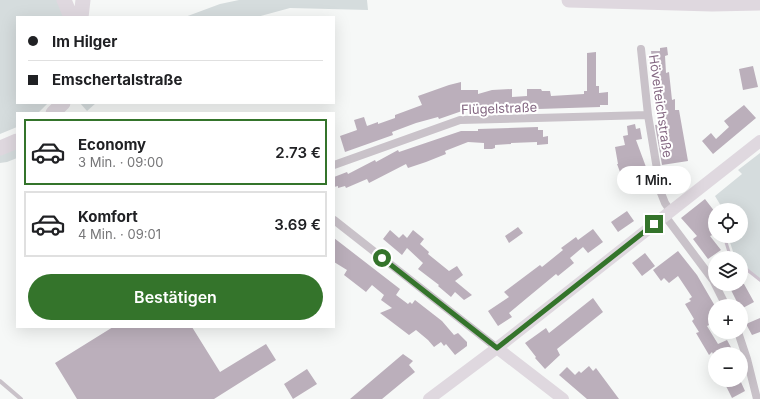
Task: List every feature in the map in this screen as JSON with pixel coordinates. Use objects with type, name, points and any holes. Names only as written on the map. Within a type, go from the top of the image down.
[{"type":"highway","points":[[64,0],[71,16]]},
{"type":"highway","points":[[81,16],[83,0]]},
{"type":"highway","points":[[568,0],[712,4],[760,3]]},
{"type":"highway","points":[[45,112],[52,104]]},
{"type":"highway","points":[[54,112],[62,104]]},
{"type":"highway","points":[[0,139],[16,132]]},
{"type":"highway","points":[[0,148],[16,141]]},
{"type":"main road","points":[[429,399],[497,348],[760,141]]},
{"type":"main road","points":[[497,348],[563,399]]},
{"type":"street","name":"Hövelteichstraße","points":[[641,49],[648,115],[661,193],[668,214],[713,280],[722,299]]},
{"type":"street","name":"Flügelstraße","points":[[335,165],[460,120],[648,115]]},
{"type":"street","points":[[335,221],[497,348]]},
{"type":"street","points":[[740,339],[757,399]]},
{"type":"lane","points":[[0,381],[21,399]]},
{"type":"shaded area","points":[[0,0],[59,0],[66,16],[16,16],[16,104],[47,104],[39,112],[16,112],[16,127],[0,134]]},
{"type":"shaded area","points":[[239,0],[367,0],[368,10],[290,8],[261,16],[188,16],[220,4]]},
{"type":"shaded area","points":[[81,104],[95,104],[87,111]]},
{"type":"shaded area","points":[[16,144],[16,158],[0,163],[0,151]]},
{"type":"shaded area","points":[[760,153],[760,282],[748,271],[748,251],[733,251],[730,243],[748,243],[748,203],[719,203],[715,196],[742,174],[738,170]]},
{"type":"building","points":[[667,47],[668,55],[665,56],[666,73],[669,72],[672,100],[675,99],[675,110],[679,110],[688,161],[662,165],[655,125],[662,124],[656,93],[659,93],[656,67],[653,67],[651,51],[660,51],[660,48]]},
{"type":"building","points":[[596,52],[596,86],[599,86],[599,93],[608,92],[608,105],[600,105],[600,107],[538,109],[522,109],[522,107],[503,109],[503,106],[487,107],[487,110],[462,111],[439,119],[438,117],[416,123],[392,132],[393,135],[345,152],[340,136],[357,130],[354,120],[364,117],[367,126],[395,118],[395,115],[422,105],[418,96],[461,82],[461,90],[478,90],[478,94],[492,90],[512,89],[512,97],[527,96],[527,89],[541,89],[542,91],[550,91],[551,96],[584,94],[584,91],[587,91],[587,53]]},
{"type":"building","points":[[753,66],[758,87],[743,90],[739,69]]},
{"type":"building","points":[[744,105],[756,118],[713,154],[702,141],[711,133],[716,139],[729,127],[724,121]]},
{"type":"building","points":[[635,124],[636,129],[640,128],[642,139],[636,140],[646,167],[643,168],[650,187],[630,194],[623,171],[620,172],[617,164],[615,147],[625,145],[623,136],[628,135],[627,126]]},
{"type":"building","points":[[538,127],[538,130],[543,130],[543,137],[548,136],[548,144],[537,145],[537,142],[511,143],[495,145],[495,148],[492,149],[484,149],[484,143],[468,142],[445,151],[446,154],[426,162],[408,168],[406,164],[369,183],[367,179],[346,188],[345,186],[338,188],[338,186],[335,187],[335,177],[347,172],[348,174],[375,160],[376,162],[398,150],[399,152],[461,131],[478,131],[478,129]]},
{"type":"building","points":[[705,199],[708,203],[708,243],[716,243],[721,250],[708,251],[708,259],[693,239],[697,236],[681,218]]},
{"type":"building","points":[[627,211],[634,221],[618,232],[611,222]]},
{"type":"building","points":[[518,227],[523,233],[509,243],[505,236]]},
{"type":"building","points":[[593,229],[603,242],[588,253],[583,247],[570,258],[574,263],[558,276],[556,274],[527,298],[509,313],[512,317],[498,326],[488,311],[509,297],[504,292],[540,265],[542,267],[563,250],[561,248],[576,237],[578,240]]},
{"type":"building","points":[[390,230],[399,238],[403,234],[407,238],[413,230],[424,239],[420,244],[429,252],[428,254],[449,271],[457,266],[463,275],[455,281],[472,295],[464,300],[455,292],[451,297],[438,286],[439,285],[418,269],[423,263],[407,248],[402,255],[383,239]]},
{"type":"building","points":[[335,239],[400,289],[396,295],[408,304],[410,302],[412,304],[415,300],[442,321],[454,335],[458,333],[467,342],[467,346],[455,355],[446,344],[444,346],[441,342],[434,347],[416,330],[409,335],[380,313],[392,308],[381,300],[384,295],[372,285],[366,292],[344,275],[347,270],[335,263]]},
{"type":"building","points":[[678,251],[697,275],[711,299],[708,299],[708,339],[715,339],[718,344],[727,340],[731,347],[708,347],[708,353],[696,333],[699,332],[692,321],[694,319],[685,304],[691,301],[689,299],[692,297],[678,276],[669,283],[664,278],[661,281],[653,270]]},
{"type":"building","points":[[645,253],[655,266],[642,276],[632,263]]},
{"type":"building","points":[[732,291],[748,291],[754,302],[748,305],[748,299],[736,299]]},
{"type":"building","points":[[593,298],[603,312],[557,349],[560,355],[545,369],[535,358],[536,357],[525,343],[546,328],[549,333]]},
{"type":"building","points":[[760,318],[760,332],[752,335],[748,328],[748,323]]},
{"type":"building","points":[[111,328],[193,328],[220,372],[266,344],[276,360],[214,399],[77,399],[55,363]]},
{"type":"building","points":[[403,354],[413,361],[409,365],[415,372],[382,399],[350,399]]},
{"type":"building","points":[[589,366],[593,371],[596,368],[619,399],[587,399],[559,375],[567,367],[575,375],[579,371],[581,373]]},
{"type":"building","points":[[307,369],[317,384],[293,399],[284,384]]},
{"type":"building","points":[[726,387],[743,387],[745,391],[732,398]]},
{"type":"waterway","points":[[726,243],[729,251]]},
{"type":"waterway","points":[[748,271],[760,280]]},
{"type":"route","points":[[382,258],[497,348],[654,224]]}]
